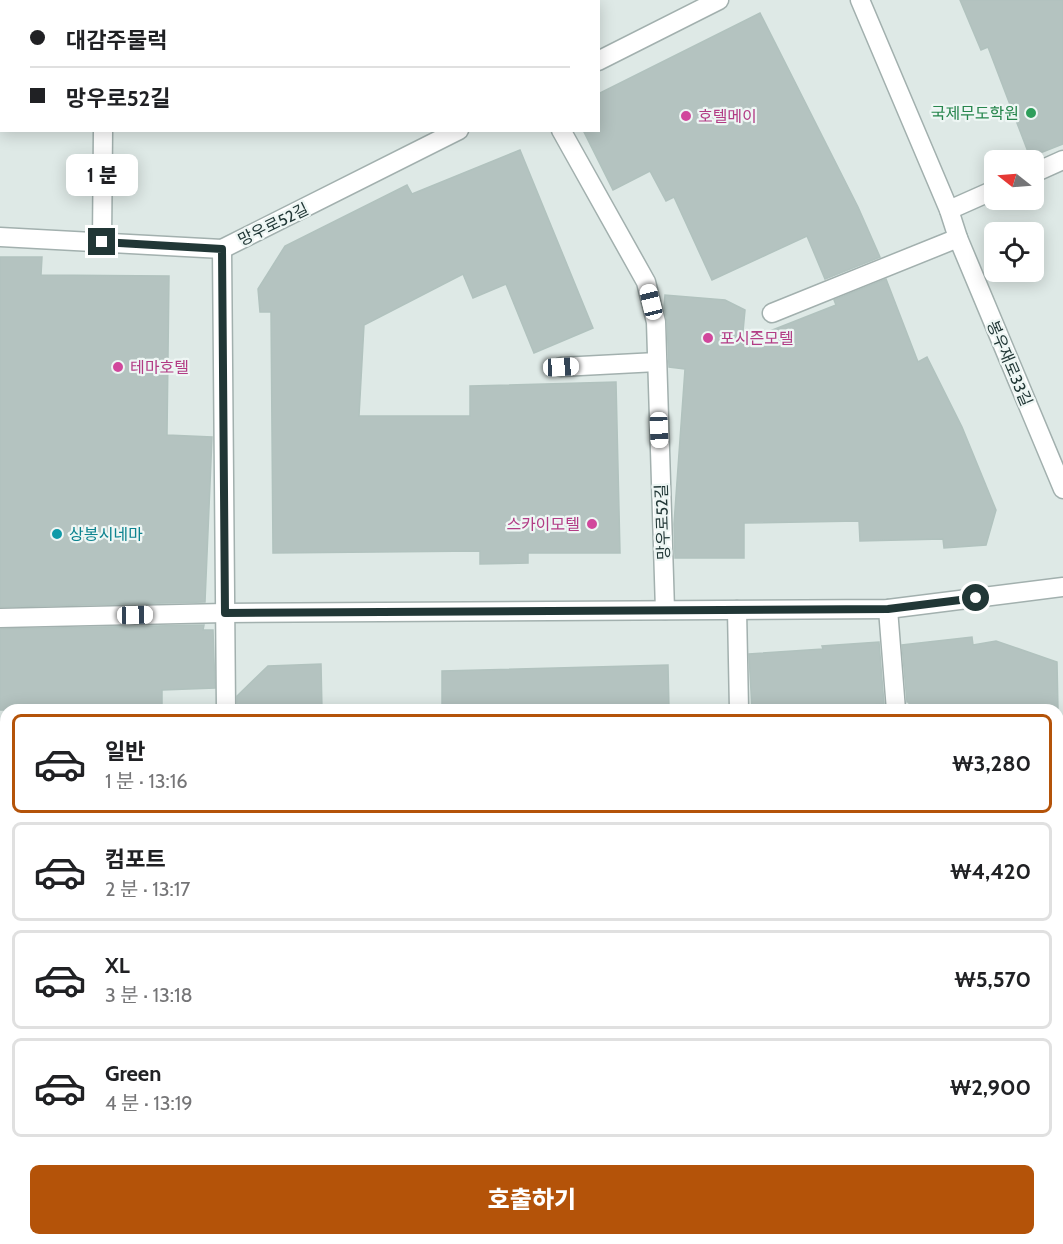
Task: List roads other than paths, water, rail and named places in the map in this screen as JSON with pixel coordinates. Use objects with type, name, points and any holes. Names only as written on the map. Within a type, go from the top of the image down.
[{"type":"street","points":[[600,60],[719,0]]},
{"type":"street","name":"봉우재로33길","points":[[860,0],[1063,489]]},
{"type":"street","points":[[102,242],[104,132]]},
{"type":"street","name":"망우로52길","points":[[0,237],[222,249],[434,136],[451,132]]},
{"type":"street","name":"망우로52길","points":[[562,132],[646,282],[656,322],[664,610]]},
{"type":"street","points":[[1044,169],[1063,160]]},
{"type":"street","points":[[949,210],[984,194]]},
{"type":"street","points":[[772,313],[958,238]]},
{"type":"street","points":[[222,249],[226,704]]},
{"type":"street","points":[[561,367],[657,362]]},
{"type":"street","points":[[0,618],[225,613],[888,609],[1063,587]]},
{"type":"street","points":[[888,609],[896,704]]},
{"type":"street","points":[[737,610],[739,704]]},
{"type":"place","name":"국제무도학원","points":[[1031,113]]},
{"type":"place","name":"호텔메이","points":[[686,116]]},
{"type":"place","name":"포시즌모텔","points":[[708,338]]},
{"type":"place","name":"테마호텔","points":[[118,367]]},
{"type":"place","name":"스카이모텔","points":[[592,524]]},
{"type":"place","name":"상봉시네마","points":[[57,534]]}]
